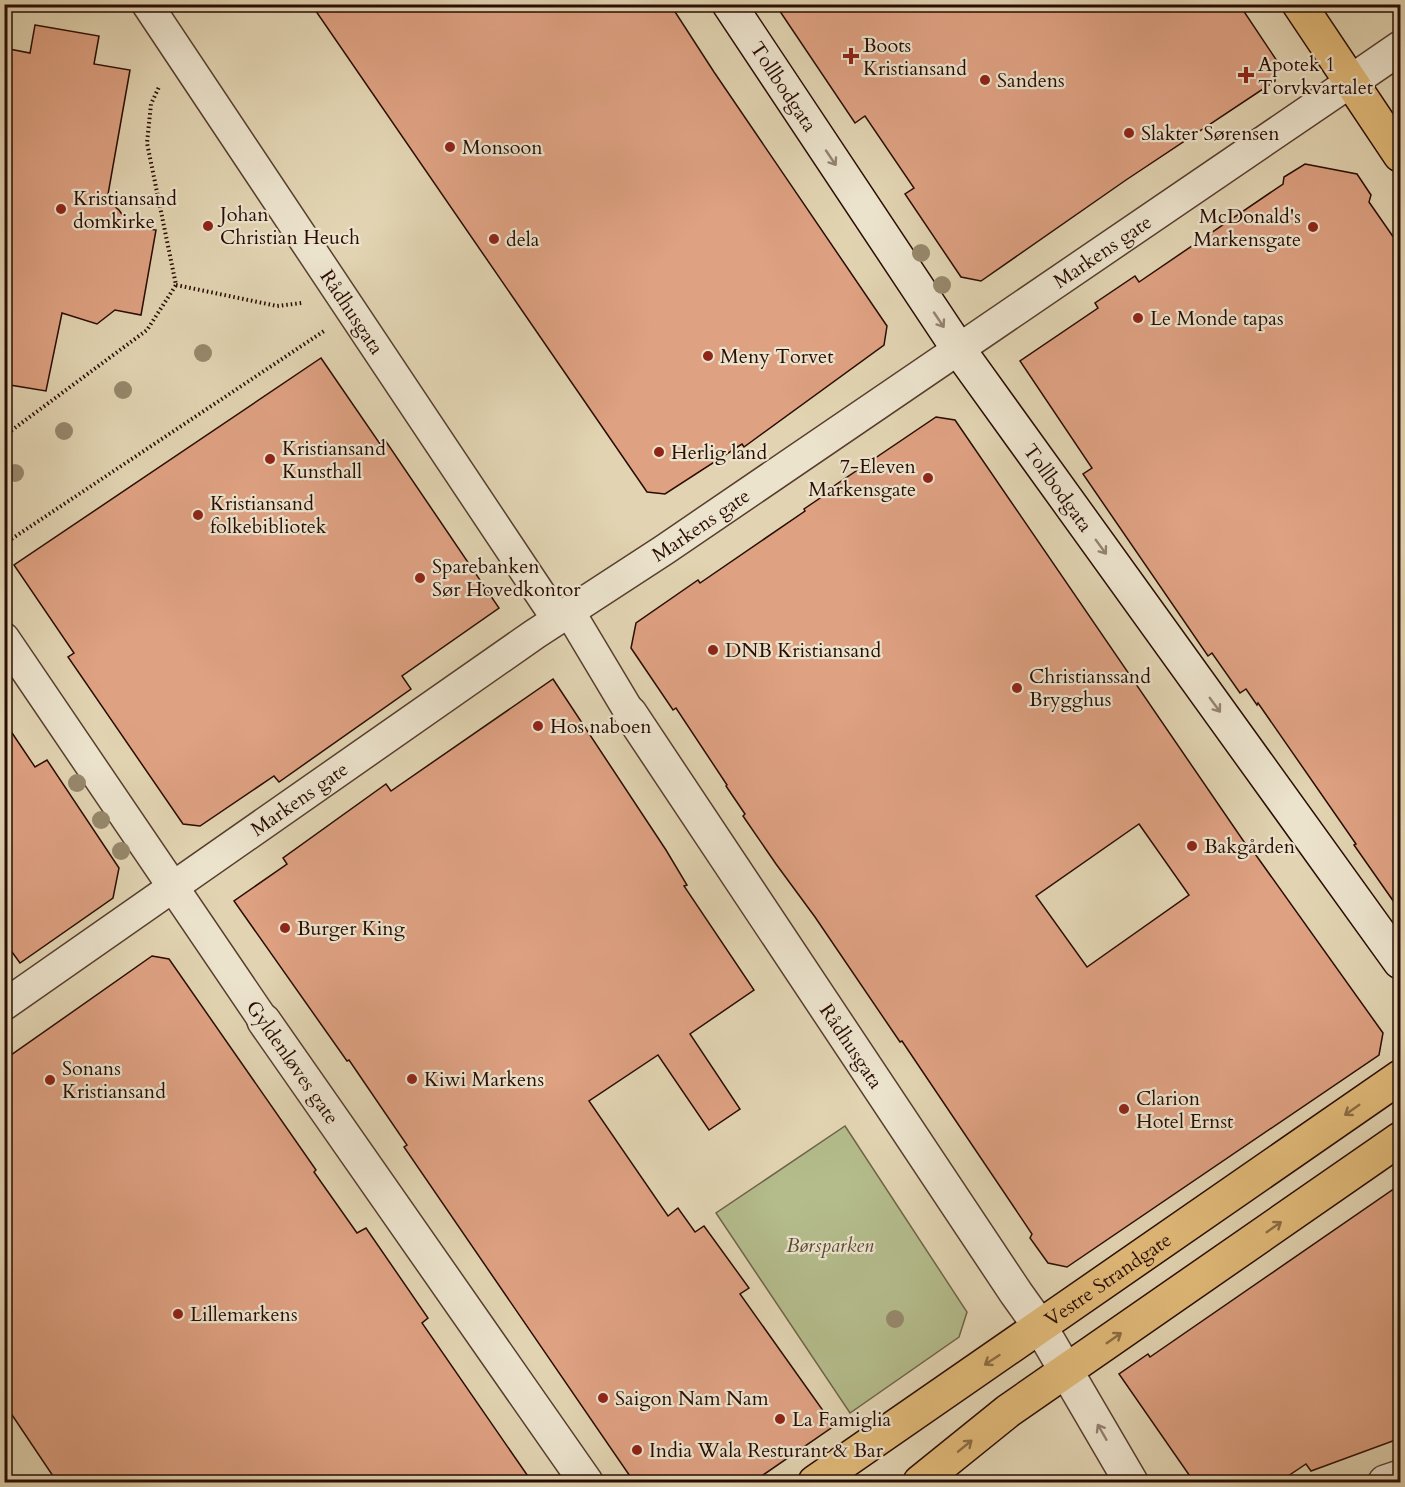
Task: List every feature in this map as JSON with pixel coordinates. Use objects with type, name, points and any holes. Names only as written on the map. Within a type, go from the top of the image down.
[{"type":"main road","points":[[1299,4],[1401,155]]},
{"type":"main road","name":"Vestre Strandgate","points":[[815,1482],[1041,1328],[1401,1077]]},
{"type":"main road","points":[[920,1482],[1008,1411],[1401,1139]]},
{"type":"street","name":"Rådhusgata","points":[[147,4],[630,713],[1041,1328],[1131,1482]]},
{"type":"street","name":"Tollbodgata","points":[[729,4],[958,350],[1401,962]]},
{"type":"street","name":"Markens gate","points":[[4,1005],[563,615],[664,550],[1401,48]]},
{"type":"street","name":"Gyldenløves gate","points":[[4,638],[264,1020],[586,1482]]},
{"type":"street","points":[[1385,1482],[1401,1477]]},
{"type":"path","points":[[4,436],[147,330],[176,285],[147,142],[151,104],[161,85]]},
{"type":"path","points":[[176,285],[277,306],[308,303]]},
{"type":"path","points":[[4,544],[327,329]]},
{"type":"path","points":[[4,495],[10,540]]},
{"type":"green space","name":"Børsparken","points":[[845,1126],[967,1312],[959,1337],[850,1413],[716,1213]]},
{"type":"building","points":[[311,4],[670,4],[887,326],[884,345],[744,447],[742,444],[665,494],[647,492]]},
{"type":"building","points":[[775,4],[1239,4],[1277,61],[1275,81],[1126,180],[981,281],[961,277],[905,194],[914,188],[865,116],[855,123]]},
{"type":"building","name":"Kristiansand domkirke","points":[[35,25],[99,36],[94,64],[130,70],[107,200],[119,210],[130,226],[156,230],[141,315],[115,310],[97,324],[62,313],[46,391],[4,384],[4,48],[30,53]]},
{"type":"building","points":[[1305,164],[1357,174],[1371,195],[1369,202],[1401,248],[1401,912],[1258,703],[1257,705],[1246,689],[1240,693],[1212,653],[1208,656],[1083,474],[1092,468],[1020,361],[1098,308],[1095,303],[1135,276],[1139,282],[1283,184],[1284,177]]},
{"type":"building","points":[[321,358],[380,444],[385,440],[499,608],[402,676],[411,689],[279,782],[274,776],[200,826],[183,824],[68,657],[74,653],[14,565]]},
{"type":"building","points":[[936,417],[955,420],[1251,852],[1253,851],[1383,1033],[1379,1055],[1067,1267],[1048,1263],[1030,1238],[1032,1234],[902,1041],[900,1042],[776,864],[743,816],[745,814],[676,708],[673,710],[631,648],[636,623],[698,580],[700,583],[805,511],[804,509],[832,490],[831,488]],"holes":[[[1139,824],[1189,895],[1087,967],[1036,896]]]},
{"type":"building","points":[[553,679],[666,850],[687,885],[684,886],[754,990],[690,1034],[740,1109],[709,1130],[658,1055],[589,1101],[668,1216],[678,1208],[695,1232],[704,1226],[749,1288],[740,1294],[834,1426],[753,1482],[634,1482],[404,1147],[407,1145],[349,1060],[347,1061],[234,901],[287,864],[283,858],[386,784],[391,791]]},
{"type":"building","points":[[4,721],[35,767],[47,760],[119,868],[113,898],[20,963],[4,941]]},
{"type":"building","points":[[152,956],[169,959],[316,1170],[314,1172],[357,1233],[366,1228],[428,1318],[422,1323],[532,1482],[57,1482],[4,1403],[4,1060]]},
{"type":"building","points":[[1401,1184],[1401,1438],[1311,1471],[1306,1464],[1279,1482],[1194,1482],[1119,1374],[1148,1354],[1150,1357]]},
{"type":"place","name":"Boots Kristiansand","points":[[851,56]]},
{"type":"place","name":"Apotek 1 Torvkvartalet","points":[[1246,75]]},
{"type":"place","name":"Sandens","points":[[985,80]]},
{"type":"place","name":"Slakter Sørensen","points":[[1129,133]]},
{"type":"place","name":"Monsoon","points":[[450,147]]},
{"type":"place","name":"Kristiansand domkirke","points":[[61,209]]},
{"type":"place","name":"Johan Christian Heuch","points":[[208,226]]},
{"type":"place","name":"McDonald's Markensgate","points":[[1313,227]]},
{"type":"place","name":"dela","points":[[494,239]]},
{"type":"place","name":"Le Monde tapas","points":[[1138,318]]},
{"type":"place","name":"Meny Torvet","points":[[708,356]]},
{"type":"place","name":"Herlig land","points":[[659,452]]},
{"type":"place","name":"Kristiansand Kunsthall","points":[[270,459]]},
{"type":"place","name":"7-Eleven Markensgate","points":[[928,478]]},
{"type":"place","name":"Kristiansand folkebibliotek","points":[[198,515]]},
{"type":"place","name":"Sparebanken Sør Hovedkontor","points":[[420,578]]},
{"type":"place","name":"DNB Kristiansand","points":[[713,650]]},
{"type":"place","name":"Christianssand Brygghus","points":[[1017,688]]},
{"type":"place","name":"Hos naboen","points":[[538,726]]},
{"type":"place","name":"Bakgården","points":[[1192,846]]},
{"type":"place","name":"Burger King","points":[[285,928]]},
{"type":"place","name":"Kiwi Markens","points":[[412,1079]]},
{"type":"place","name":"Sonans Kristiansand","points":[[50,1080]]},
{"type":"place","name":"Clarion Hotel Ernst","points":[[1124,1109]]},
{"type":"place","name":"Lillemarkens","points":[[178,1314]]},
{"type":"place","name":"Saigon Nam Nam","points":[[603,1398]]},
{"type":"place","name":"La Famiglia","points":[[780,1419]]},
{"type":"place","name":"India Wala Resturant & Bar","points":[[637,1450]]}]
